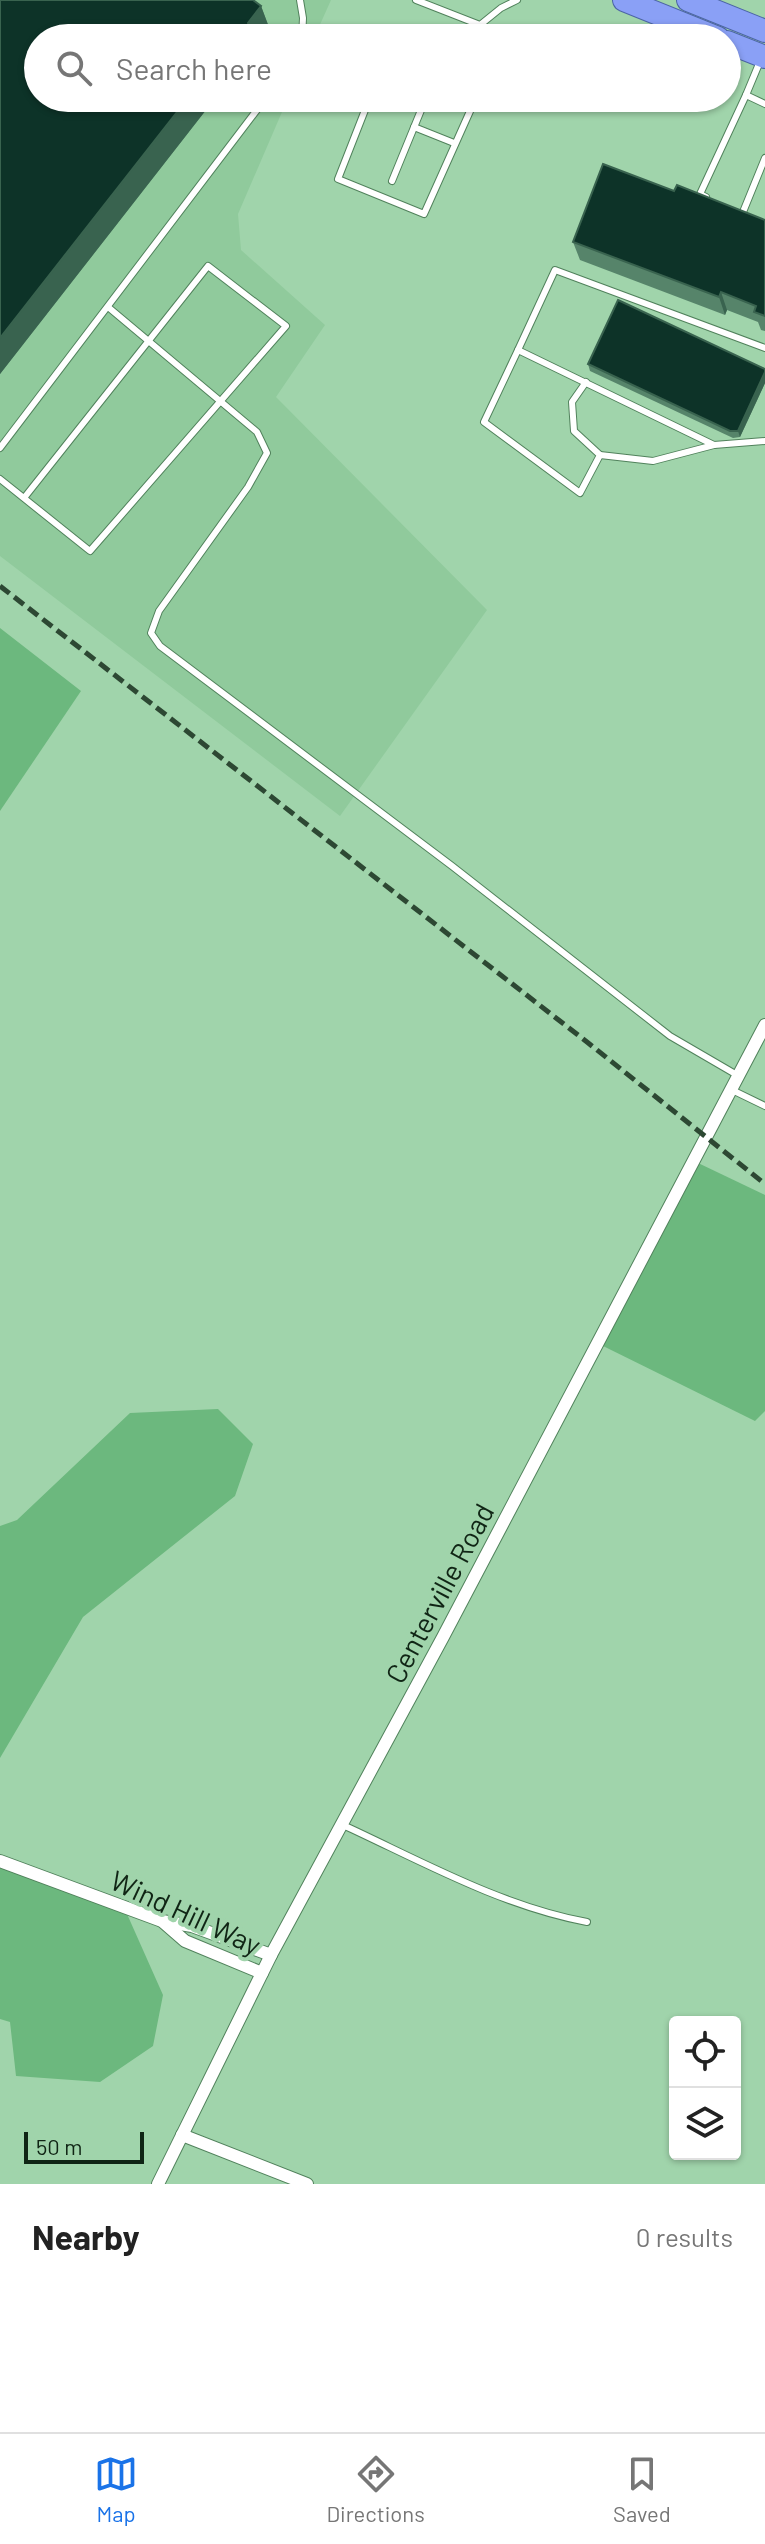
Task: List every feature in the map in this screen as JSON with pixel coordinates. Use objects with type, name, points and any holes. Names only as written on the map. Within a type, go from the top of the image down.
[{"type":"highway","points":[[624,0],[683,24]]},
{"type":"highway","points":[[702,3],[765,31]]},
{"type":"highway","points":[[741,48],[764,57]]},
{"type":"street","name":"Centerville Road","points":[[158,2184],[271,1955],[591,1357],[737,1075],[764,1031]]},
{"type":"street","name":"Wind Hill Way","points":[[0,1861],[162,1921],[185,1941],[262,1973]]},
{"type":"street","points":[[162,1921],[192,1926],[271,1955]]},
{"type":"street","points":[[182,2135],[307,2184]]},
{"type":"lane","points":[[300,0],[303,24]]},
{"type":"lane","points":[[416,0],[477,24]]},
{"type":"lane","points":[[481,24],[517,0]]},
{"type":"lane","points":[[741,106],[764,57]]},
{"type":"lane","points":[[746,95],[765,104]]},
{"type":"lane","points":[[0,448],[255,112]]},
{"type":"lane","points":[[364,112],[338,179],[424,214],[469,112]]},
{"type":"lane","points":[[392,181],[420,112]]},
{"type":"lane","points":[[714,200],[700,194],[738,112]]},
{"type":"lane","points":[[414,127],[454,143]]},
{"type":"lane","points":[[743,212],[765,158]]},
{"type":"lane","points":[[729,206],[754,217]]},
{"type":"lane","points":[[0,479],[90,551],[286,326],[208,266],[24,498]]},
{"type":"lane","points":[[600,455],[580,493],[484,422],[555,270],[765,348]]},
{"type":"lane","points":[[108,307],[257,432],[267,453],[248,487],[159,611],[151,633],[160,646],[452,866],[670,1036],[737,1075]]},
{"type":"lane","points":[[518,350],[714,445]]},
{"type":"lane","points":[[586,382],[572,402],[574,431],[600,455],[653,461],[714,445],[765,441]]},
{"type":"lane","points":[[730,1089],[765,1106]]},
{"type":"lane","points":[[343,1825],[546,1914],[587,1922]]},
{"type":"shaded area","points":[[0,0],[331,0],[320,24],[24,24],[24,112],[282,112],[238,214],[241,250],[325,325],[276,397],[487,610],[340,816],[0,556]]},
{"type":"shaded area","points":[[0,628],[81,691],[0,811]]},
{"type":"shaded area","points":[[696,1162],[765,1195],[765,1411],[755,1421],[599,1344]]},
{"type":"shaded area","points":[[218,1409],[253,1444],[235,1496],[83,1617],[0,1758],[0,1526],[17,1520],[130,1413]]},
{"type":"shaded area","points":[[0,1865],[127,1914],[163,1995],[153,2046],[100,2082],[16,2076],[10,2022],[0,2019]]},
{"type":"building","points":[[0,0],[253,0],[261,6],[248,24],[24,24],[24,112],[177,112],[0,338]]},
{"type":"building","points":[[603,164],[674,191],[677,185],[765,220],[765,316],[754,312],[756,306],[721,292],[719,297],[573,242]]},
{"type":"building","points":[[618,300],[765,369],[738,431],[730,431],[588,364]]},
{"type":"railway","points":[[0,586],[765,1184]]}]
